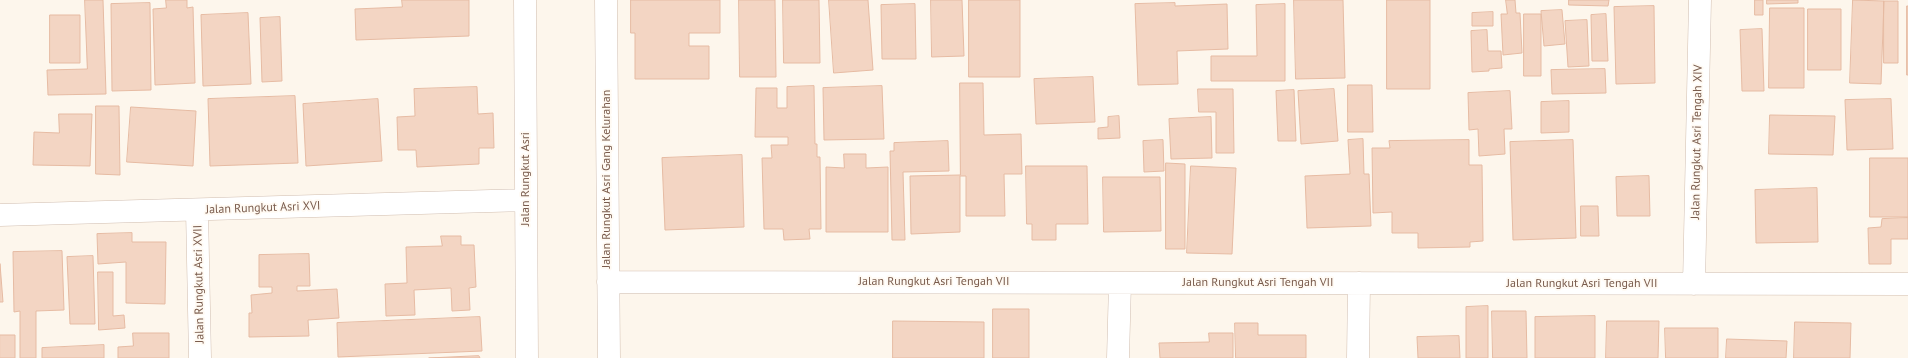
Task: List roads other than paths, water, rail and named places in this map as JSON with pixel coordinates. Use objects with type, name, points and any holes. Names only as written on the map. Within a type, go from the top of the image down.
[{"type":"street","name":"Jalan Rungkut Asri","points":[[525,0],[527,358]]},
{"type":"street","name":"Jalan Rungkut Asri Gang Kelurahan","points":[[606,0],[609,358]]},
{"type":"street","name":"Jalan Rungkut Asri Tengah XIV","points":[[1694,284],[1700,0]]},
{"type":"street","name":"Jalan Rungkut Asri XVI","points":[[0,215],[526,200]]},
{"type":"street","name":"Jalan Rungkut Asri XVII","points":[[197,210],[200,358]]},
{"type":"street","name":"Jalan Rungkut Asri Tengah VII","points":[[608,282],[1908,284]]},
{"type":"street","points":[[1118,358],[1120,283]]},
{"type":"street","points":[[1358,358],[1359,283]]}]
